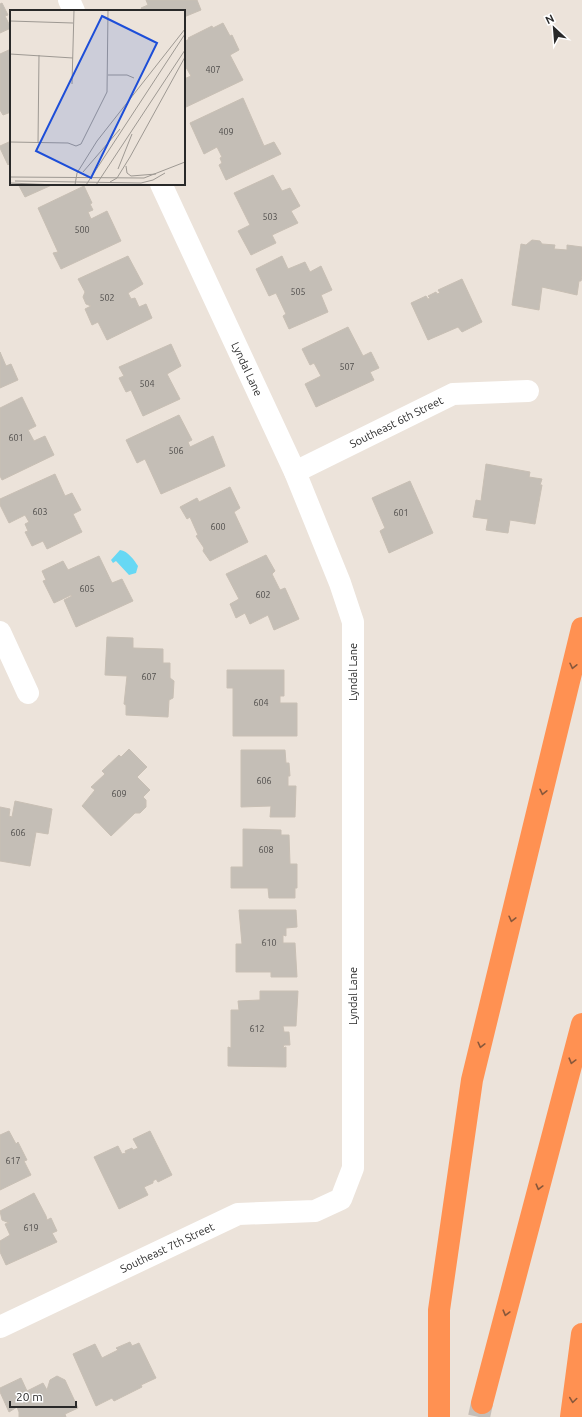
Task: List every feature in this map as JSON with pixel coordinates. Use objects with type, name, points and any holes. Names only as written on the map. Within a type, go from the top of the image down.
[{"type":"highway","points":[[439,1417],[439,1310],[472,1080],[582,628]]},
{"type":"highway","points":[[482,1403],[582,1024]]},
{"type":"highway","points":[[571,1417],[582,1334]]},
{"type":"street","points":[[69,0],[74,10]]},
{"type":"street","name":"Lyndal Lane","points":[[161,185],[295,472],[340,582],[353,622],[353,1168],[342,1198]]},
{"type":"street","name":"Southeast 6th Street","points":[[295,472],[453,394],[528,391]]},
{"type":"street","points":[[0,632],[28,693]]},
{"type":"street","name":"Southeast 7th Street","points":[[0,1327],[238,1214],[316,1211],[342,1198]]},
{"type":"water","points":[[120,550],[128,554],[138,566],[136,573],[129,575],[116,561],[113,563],[111,560]]},
{"type":"building","points":[[146,0],[197,0],[201,10],[185,17],[185,10],[142,10],[141,8],[148,5]]},
{"type":"building","points":[[2,3],[8,15],[5,16],[10,28],[0,33],[0,4]]},
{"type":"building","points":[[223,23],[230,36],[232,35],[239,50],[230,55],[243,80],[185,108],[185,79],[191,76],[185,66],[185,41],[189,39],[188,38],[212,26],[213,28]]},
{"type":"building","points":[[10,49],[10,112],[3,115],[0,110],[0,54]]},
{"type":"building","points":[[243,98],[264,146],[274,142],[281,154],[226,180],[219,165],[222,163],[220,158],[222,157],[217,147],[204,154],[190,123]]},
{"type":"building","points":[[10,141],[10,165],[8,165],[0,146]]},
{"type":"building","points":[[273,175],[282,191],[290,188],[300,206],[291,211],[298,223],[272,235],[276,243],[251,255],[238,231],[250,225],[234,193]]},
{"type":"building","points":[[19,185],[52,185],[25,197]]},
{"type":"building","points":[[84,186],[92,203],[90,204],[93,210],[88,212],[91,219],[107,211],[121,241],[61,269],[53,253],[58,252],[38,208]]},
{"type":"building","points":[[532,240],[540,241],[542,244],[555,245],[554,249],[567,250],[567,245],[582,247],[582,276],[581,281],[579,281],[577,295],[542,287],[539,310],[512,305],[521,244],[526,245]]},
{"type":"building","points":[[128,256],[143,284],[128,293],[131,299],[135,298],[139,307],[146,304],[152,318],[107,340],[98,322],[92,325],[85,309],[91,306],[86,304],[83,297],[85,292],[78,279]]},
{"type":"building","points":[[282,256],[288,269],[305,262],[310,272],[321,266],[332,290],[321,295],[328,312],[289,329],[283,316],[286,314],[276,293],[269,296],[256,269]]},
{"type":"building","points":[[462,279],[482,322],[462,332],[458,327],[428,340],[411,303],[426,296],[428,299],[430,298],[428,296],[436,292],[437,294],[440,293],[438,290]]},
{"type":"building","points":[[348,327],[363,356],[371,352],[379,368],[370,372],[374,380],[316,407],[305,384],[321,376],[314,363],[310,365],[302,349]]},
{"type":"building","points":[[171,344],[181,366],[167,374],[180,399],[143,416],[131,390],[126,392],[119,378],[124,376],[119,367]]},
{"type":"building","points":[[0,352],[6,366],[11,364],[18,380],[0,388]]},
{"type":"building","points":[[22,397],[36,426],[28,430],[34,441],[45,436],[54,455],[2,480],[0,476],[0,408]]},
{"type":"building","points":[[179,415],[192,440],[188,442],[190,447],[213,436],[225,466],[161,494],[145,459],[137,463],[126,440]]},
{"type":"building","points":[[486,464],[530,472],[529,477],[542,479],[535,524],[510,520],[508,533],[486,530],[488,519],[473,517],[476,500],[481,501]]},
{"type":"building","points":[[55,474],[65,496],[72,493],[81,510],[73,514],[82,532],[47,549],[43,541],[32,546],[25,532],[28,531],[25,524],[29,522],[25,515],[9,523],[0,505],[0,499]]},
{"type":"building","points":[[410,481],[433,533],[389,553],[380,531],[385,528],[372,498]]},
{"type":"building","points":[[230,487],[240,508],[234,512],[248,542],[210,561],[203,551],[204,548],[196,536],[198,535],[190,517],[187,519],[180,507],[197,498],[199,502]]},
{"type":"building","points":[[266,555],[275,571],[272,574],[280,590],[285,588],[299,619],[274,630],[268,615],[250,624],[245,613],[236,618],[230,604],[239,599],[226,574]]},
{"type":"building","points":[[99,556],[112,583],[122,579],[133,601],[76,627],[64,600],[72,596],[71,595],[54,603],[43,581],[46,580],[42,571],[63,561],[68,570]]},
{"type":"building","points":[[107,637],[133,638],[133,648],[163,649],[163,663],[170,663],[170,678],[174,681],[173,698],[169,700],[168,717],[126,715],[126,705],[124,704],[127,676],[105,675]]},
{"type":"building","points":[[227,670],[284,670],[284,696],[280,696],[280,703],[297,703],[297,736],[233,736],[233,688],[227,688]]},
{"type":"building","points":[[129,749],[147,767],[137,777],[150,790],[143,797],[146,800],[146,807],[140,813],[135,813],[111,836],[82,806],[95,790],[91,787],[105,774],[102,771],[119,755],[121,757]]},
{"type":"building","points":[[241,750],[285,750],[286,763],[289,763],[290,776],[288,776],[288,786],[296,786],[295,817],[270,817],[271,806],[241,807]]},
{"type":"building","points":[[15,801],[52,809],[48,834],[36,832],[30,866],[0,861],[0,807],[10,809],[9,816],[12,817]]},
{"type":"building","points":[[243,829],[281,830],[281,835],[289,835],[290,864],[297,864],[297,888],[295,888],[295,898],[269,898],[268,888],[231,888],[231,867],[243,867]]},
{"type":"building","points":[[239,910],[296,910],[297,927],[286,928],[286,936],[283,935],[283,943],[295,943],[297,977],[271,977],[271,972],[236,972],[236,944],[242,944]]},
{"type":"building","points":[[260,991],[298,991],[296,1026],[283,1026],[284,1032],[289,1032],[290,1045],[284,1045],[283,1048],[286,1047],[286,1067],[228,1066],[228,1047],[231,1048],[231,1010],[239,1010],[238,1001],[260,1000]]},
{"type":"building","points":[[9,1131],[16,1144],[18,1142],[27,1160],[24,1161],[31,1175],[0,1190],[0,1135]]},
{"type":"building","points":[[150,1131],[172,1175],[158,1182],[156,1179],[153,1183],[144,1187],[148,1195],[119,1209],[94,1157],[118,1146],[122,1154],[126,1153],[125,1151],[132,1148],[133,1150],[138,1148],[133,1139]]},
{"type":"building","points":[[34,1193],[47,1220],[51,1218],[57,1231],[52,1233],[57,1242],[6,1265],[0,1252],[0,1241],[10,1235],[5,1224],[9,1223],[2,1220],[0,1211]]},
{"type":"building","points":[[130,1342],[132,1346],[139,1343],[156,1378],[114,1401],[112,1398],[96,1406],[73,1354],[95,1344],[102,1358],[118,1350],[116,1348]]},
{"type":"building","points":[[57,1376],[65,1380],[78,1408],[65,1414],[66,1417],[19,1417],[17,1407],[9,1412],[0,1392],[0,1388],[21,1378],[27,1391],[43,1383],[47,1390],[50,1380]]},
{"type":"tunnel","points":[[479,1417],[482,1403]]}]
